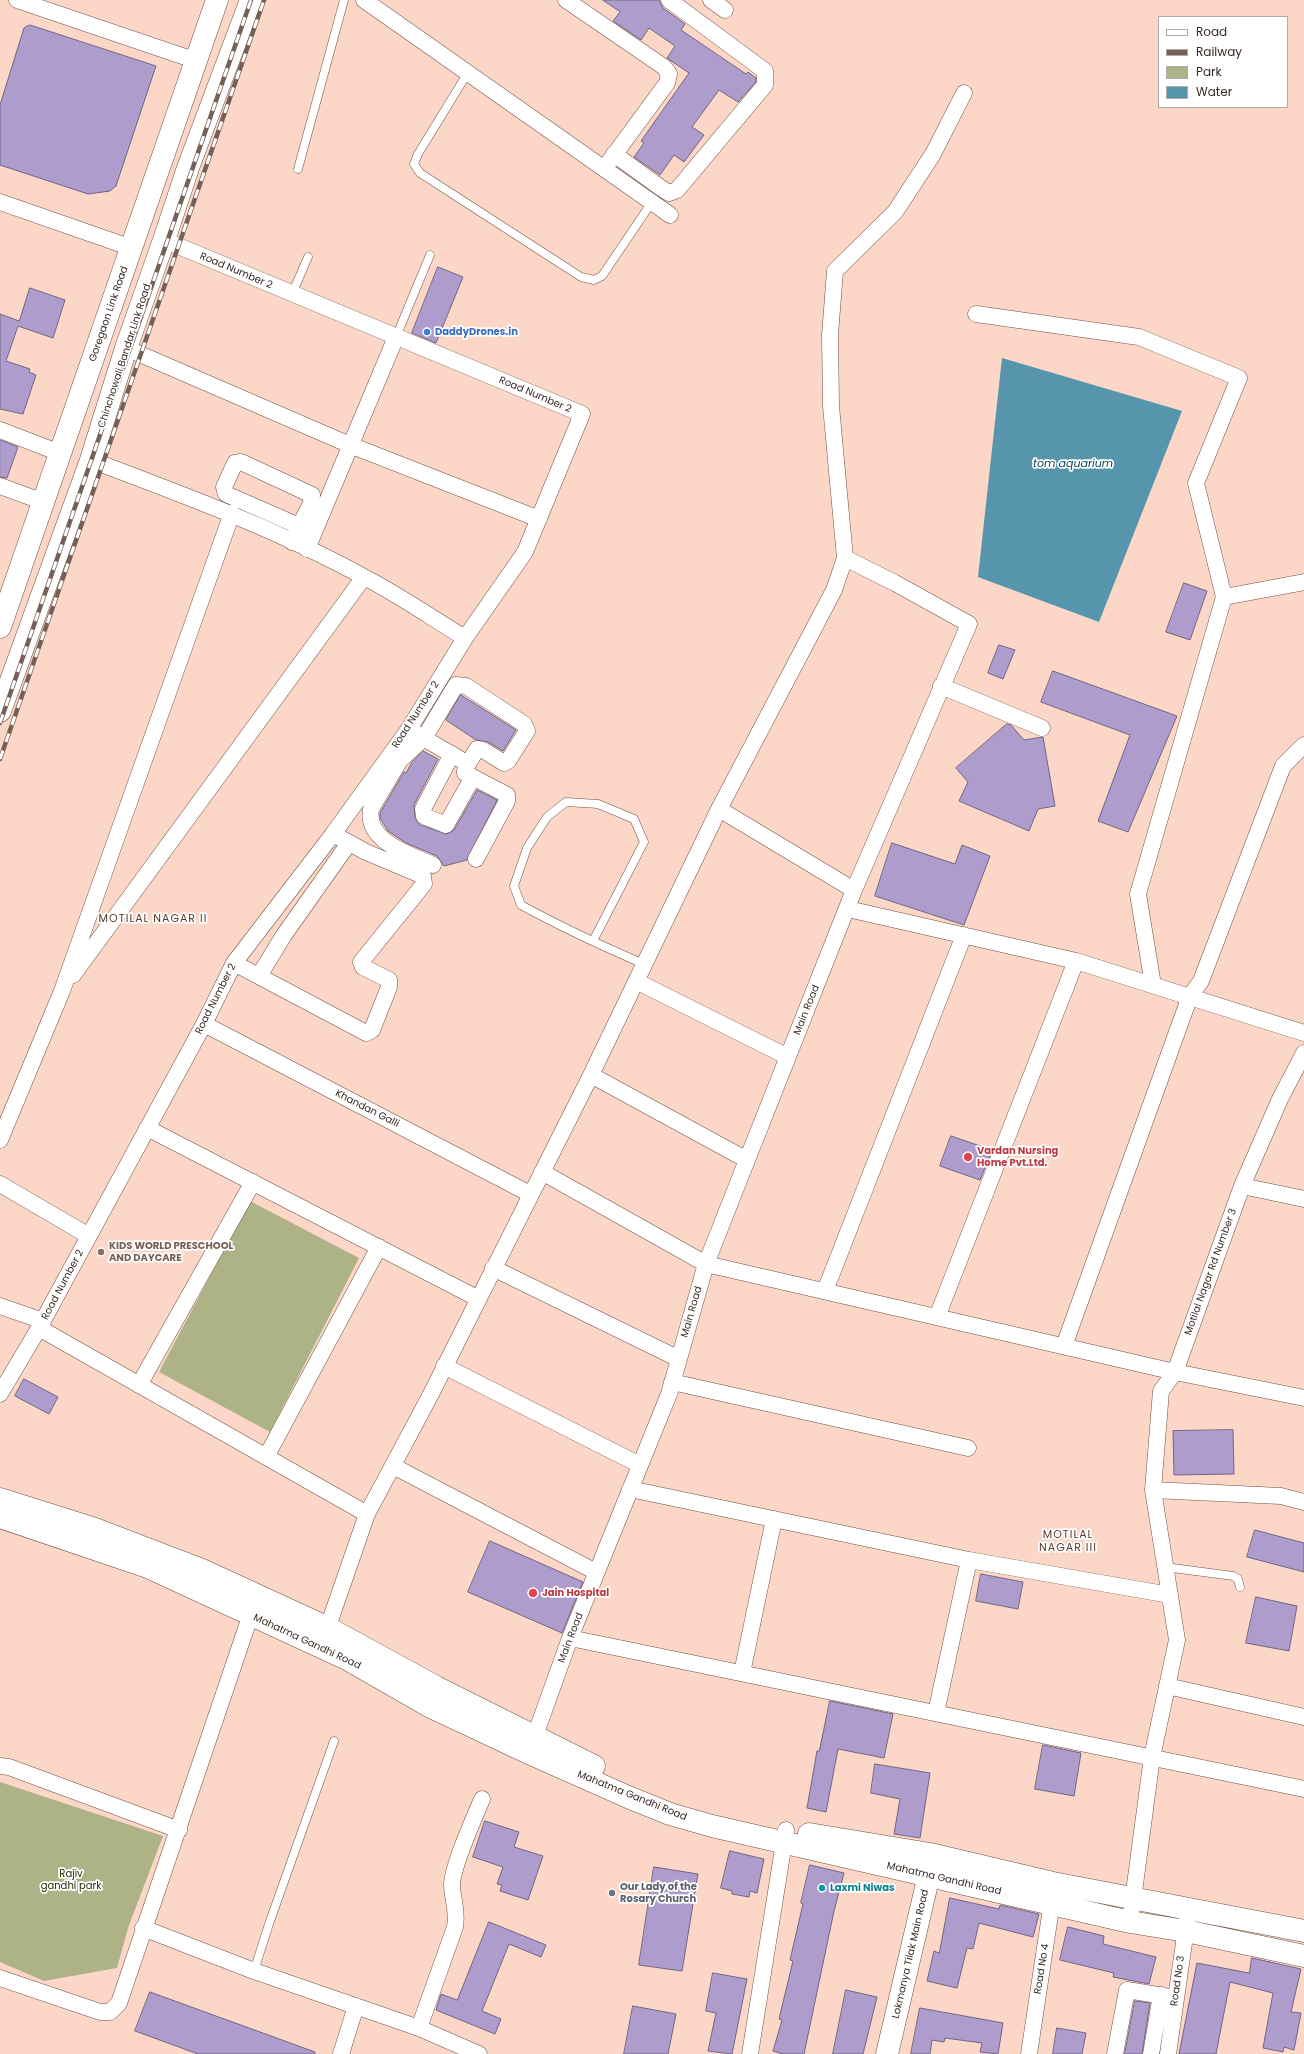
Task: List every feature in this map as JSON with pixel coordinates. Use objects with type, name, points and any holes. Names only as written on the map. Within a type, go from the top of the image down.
[{"type":"main road","name":"Goregaon Link Road","points":[[0,627],[217,0]]},
{"type":"main road","name":"Chinchowali Bandar Link Road","points":[[0,711],[91,460],[126,348],[189,165],[250,0]]},
{"type":"main road","name":"Mahatma Gandhi Road","points":[[0,1498],[95,1529],[202,1570],[254,1605]]},
{"type":"main road","name":"Mahatma Gandhi Road","points":[[0,1517],[148,1567],[254,1605],[324,1637],[347,1659],[429,1706],[531,1745],[670,1814],[712,1826],[785,1837],[935,1866],[1053,1893],[1130,1922],[1186,1931],[1304,1956]]},
{"type":"main road","name":"Lokmanya Tilak Main Road","points":[[887,2054],[935,1866]]},
{"type":"main road","name":"Lokmanya Tilak Main Road","points":[[898,2054],[935,1866]]},
{"type":"main road","name":"Mahatma Gandhi Road","points":[[1053,1893],[1134,1899],[1189,1908],[1304,1931]]},
{"type":"street","points":[[17,0],[197,61]]},
{"type":"street","points":[[566,0],[664,67],[669,74],[667,83],[603,169]]},
{"type":"street","points":[[614,154],[669,193],[677,190],[765,85],[765,71],[669,0]]},
{"type":"street","points":[[711,0],[725,10]]},
{"type":"street","points":[[369,2],[467,74],[670,214]]},
{"type":"street","points":[[324,1637],[367,1514],[393,1466],[591,1075],[719,809],[834,590],[845,558],[831,406],[830,335],[835,271],[895,212],[933,154],[964,93]]},
{"type":"street","points":[[0,202],[132,248]]},
{"type":"street","name":"Road Number 2","points":[[0,1394],[41,1325],[204,1024],[234,963],[333,834],[409,729],[465,638],[525,552],[582,414],[164,240]]},
{"type":"street","points":[[976,314],[1139,337],[1239,378],[1196,483],[1224,597],[1138,894],[1153,985]]},
{"type":"street","points":[[300,545],[350,445],[396,337]]},
{"type":"street","points":[[126,348],[350,445],[539,519]]},
{"type":"street","points":[[0,430],[60,453]]},
{"type":"street","points":[[91,460],[232,513],[300,545],[364,577],[465,638]]},
{"type":"street","points":[[299,526],[226,494],[224,487],[235,463],[241,462],[312,495],[311,502],[299,526],[300,545]]},
{"type":"street","points":[[0,486],[44,502]]},
{"type":"street","points":[[0,1140],[62,991],[232,513]]},
{"type":"street","name":"Main Road","points":[[531,1745],[570,1638],[672,1382],[706,1264],[848,909],[854,890],[969,624],[895,583],[845,558]]},
{"type":"street","points":[[62,991],[364,577]]},
{"type":"street","points":[[1224,597],[1304,582]]},
{"type":"street","points":[[433,865],[387,843],[373,829],[370,818],[371,809],[400,760],[424,738],[456,685],[466,686],[524,724],[527,731],[508,762],[504,763],[483,750],[477,749],[470,770],[446,825],[424,816],[423,809],[452,754]]},
{"type":"street","points":[[941,686],[1042,728]]},
{"type":"street","points":[[409,729],[452,754],[470,770],[507,795],[508,801],[476,859]]},
{"type":"street","points":[[1064,1346],[1190,996],[1201,981],[1283,766],[1304,745]]},
{"type":"street","points":[[719,809],[854,890]]},
{"type":"street","points":[[234,963],[366,1033],[372,1030],[389,987],[389,980],[363,967],[361,962],[424,884],[423,876],[366,852],[333,834]]},
{"type":"street","points":[[259,976],[284,935],[350,843]]},
{"type":"street","points":[[848,909],[1076,961],[1304,1033]]},
{"type":"street","points":[[825,1291],[964,935]]},
{"type":"street","points":[[937,1317],[1076,961]]},
{"type":"street","points":[[636,980],[788,1057]]},
{"type":"street","name":"Khandan Galli","points":[[204,1024],[530,1194]]},
{"type":"street","name":"Motilal Nagar Rd Number 3","points":[[1130,1922],[1152,1757],[1177,1640],[1153,1490],[1161,1391],[1175,1372],[1242,1186],[1280,1099],[1304,1053]]},
{"type":"street","points":[[591,1075],[747,1160]]},
{"type":"street","points":[[147,1128],[477,1298]]},
{"type":"street","points":[[542,1172],[706,1264],[1175,1372],[1304,1398]]},
{"type":"street","points":[[139,1385],[253,1182]]},
{"type":"street","points":[[0,1184],[89,1236]]},
{"type":"street","points":[[1242,1186],[1304,1199]]},
{"type":"street","points":[[266,1457],[378,1247]]},
{"type":"street","points":[[493,1268],[679,1359]]},
{"type":"street","points":[[0,1306],[41,1325],[139,1385],[367,1514]]},
{"type":"street","points":[[444,1366],[640,1465]]},
{"type":"street","points":[[672,1382],[968,1448]]},
{"type":"street","points":[[393,1466],[596,1572]]},
{"type":"street","points":[[630,1489],[968,1560],[1170,1595]]},
{"type":"street","points":[[1153,1490],[1281,1496],[1304,1502]]},
{"type":"street","points":[[742,1674],[774,1519]]},
{"type":"street","points":[[936,1713],[968,1560]]},
{"type":"street","points":[[0,1978],[100,2012],[110,2012],[119,2003],[179,1830],[254,1605]]},
{"type":"street","points":[[570,1638],[1304,1789]]},
{"type":"street","points":[[1167,1686],[1304,1717]]},
{"type":"street","points":[[0,1766],[9,1767],[179,1830]]},
{"type":"street","points":[[419,2028],[455,1927],[457,1914],[452,1884],[453,1877],[482,1798]]},
{"type":"street","points":[[750,2054],[785,1837]]},
{"type":"street","name":"Road No 4","points":[[1029,2054],[1053,1893]]},
{"type":"street","name":"Road No 3","points":[[1168,2054],[1168,1997],[1186,1931],[1189,1908]]},
{"type":"street","points":[[144,1928],[254,1971],[419,2028],[479,2054]]},
{"type":"street","points":[[1115,2054],[1125,1992],[1130,1990],[1168,1997],[1151,2054]]},
{"type":"street","points":[[341,2054],[356,2006]]},
{"type":"lane","points":[[298,169],[344,0]]},
{"type":"lane","points":[[467,74],[418,154],[414,164],[420,173],[581,277],[594,280],[602,276],[652,202]]},
{"type":"lane","points":[[396,337],[430,255]]},
{"type":"lane","points":[[292,294],[308,257]]},
{"type":"lane","points":[[593,941],[644,842],[634,819],[598,804],[566,802],[547,817],[527,848],[514,886],[521,905],[593,941],[644,964]]},
{"type":"lane","points":[[1165,1567],[1233,1576],[1238,1579],[1240,1587]]},
{"type":"lane","points":[[254,1971],[269,1924],[334,1741]]},
{"type":"green space","points":[[250,1201],[359,1258],[270,1432],[159,1372]]},
{"type":"green space","name":"Rajiv gandhi park","points":[[0,1782],[163,1836],[128,1928],[117,1968],[44,1981],[0,1962]]},
{"type":"water","name":"tom aquarium","points":[[1002,358],[1182,411],[1099,622],[978,577]]},
{"type":"building","points":[[603,0],[659,0],[663,8],[685,24],[681,30],[746,74],[748,72],[756,78],[756,82],[738,102],[719,90],[692,127],[704,135],[684,162],[674,155],[660,175],[634,157],[644,143],[641,141],[689,73],[667,58],[675,46],[649,28],[641,40],[613,21],[620,12]]},
{"type":"building","points":[[30,25],[156,66],[116,186],[110,191],[88,194],[0,165],[0,105],[24,28]]},
{"type":"building","points":[[438,267],[463,277],[436,343],[412,333]]},
{"type":"building","points":[[30,288],[65,300],[53,338],[18,326],[6,361],[30,369],[29,372],[36,375],[23,414],[0,409],[0,314],[19,321]]},
{"type":"building","points":[[0,440],[18,447],[7,478],[0,477]]},
{"type":"building","points":[[1184,583],[1207,591],[1190,640],[1166,632]]},
{"type":"building","points":[[999,645],[1015,650],[1003,679],[988,673]]},
{"type":"building","points":[[1053,671],[1177,716],[1128,832],[1098,821],[1130,735],[1041,702]]},
{"type":"building","points":[[461,695],[516,730],[503,751],[488,742],[476,740],[446,720]]},
{"type":"building","points":[[1007,724],[1011,725],[1024,740],[1043,737],[1055,806],[1038,809],[1029,831],[959,801],[968,782],[956,768]]},
{"type":"building","points":[[423,751],[438,759],[414,805],[415,818],[420,825],[447,834],[454,830],[477,790],[497,800],[467,860],[444,866],[437,856],[406,843],[388,831],[380,818],[380,813],[404,772],[406,773],[412,762]]},
{"type":"building","points":[[892,843],[955,864],[962,845],[990,856],[964,925],[875,896]]},
{"type":"building","points":[[951,1136],[992,1150],[980,1180],[940,1166]]},
{"type":"building","points":[[24,1379],[58,1397],[49,1414],[15,1396]]},
{"type":"building","points":[[1233,1430],[1234,1474],[1174,1475],[1173,1431]]},
{"type":"building","points":[[1255,1530],[1304,1543],[1304,1572],[1247,1557]]},
{"type":"building","points":[[490,1541],[583,1582],[562,1633],[468,1592]]},
{"type":"building","points":[[981,1574],[1023,1582],[1018,1609],[976,1601]]},
{"type":"building","points":[[1256,1597],[1297,1606],[1289,1651],[1246,1643]]},
{"type":"building","points":[[830,1701],[893,1714],[884,1758],[838,1749],[826,1812],[807,1808],[817,1751],[819,1751]]},
{"type":"building","points":[[1043,1745],[1081,1753],[1074,1796],[1035,1789]]},
{"type":"building","points":[[875,1764],[930,1773],[920,1838],[894,1834],[900,1799],[871,1793]]},
{"type":"building","points":[[485,1821],[519,1832],[514,1847],[543,1856],[528,1900],[500,1891],[502,1885],[497,1884],[503,1867],[473,1857]]},
{"type":"building","points":[[730,1851],[764,1859],[757,1893],[750,1891],[749,1897],[732,1894],[732,1891],[721,1888]]},
{"type":"building","points":[[810,1865],[844,1873],[834,1911],[804,2054],[783,2054],[773,2051],[782,2020],[779,2019],[793,1961],[790,1960]]},
{"type":"building","points":[[654,1867],[698,1874],[682,1971],[639,1965]]},
{"type":"building","points":[[950,1898],[999,1909],[1000,1905],[1039,1914],[1033,1937],[979,1923],[973,1949],[967,1948],[957,1988],[927,1981],[934,1951],[939,1953]]},
{"type":"building","points":[[489,1922],[546,1945],[541,1957],[509,1944],[482,2011],[501,2019],[495,2034],[436,2010],[441,1994],[457,2000]]},
{"type":"building","points":[[1068,1927],[1104,1936],[1103,1944],[1156,1957],[1149,1984],[1113,1977],[1114,1973],[1060,1960]]},
{"type":"building","points":[[1252,1958],[1301,1969],[1291,2012],[1301,2013],[1294,2050],[1284,2047],[1283,2052],[1263,2048],[1273,1993],[1230,1982],[1216,2054],[1179,2054],[1197,1963],[1249,1973]]},
{"type":"building","points":[[713,1973],[747,1979],[732,2054],[708,2051],[716,2013],[706,2011]]},
{"type":"building","points":[[846,1990],[877,1997],[863,2054],[833,2054]]},
{"type":"building","points":[[150,1992],[315,2052],[315,2054],[198,2054],[135,2031]]},
{"type":"building","points":[[1135,2001],[1150,2003],[1142,2054],[1125,2054]]},
{"type":"building","points":[[633,2006],[676,2014],[668,2054],[624,2054]]},
{"type":"building","points":[[920,2008],[1003,2023],[998,2054],[980,2052],[982,2043],[945,2038],[944,2042],[932,2040],[930,2054],[911,2054]]},
{"type":"building","points":[[1057,2028],[1086,2033],[1082,2054],[1053,2054]]},
{"type":"railway","points":[[0,723],[251,0]]},
{"type":"railway","points":[[0,759],[264,0]]},
{"type":"place","name":"DaddyDrones.in","points":[[427,332]]},
{"type":"place","name":"Vardan Nursing Home Pvt.Ltd.","points":[[968,1157]]},
{"type":"place","name":"KIDS WORLD PRESCHOOL AND DAYCARE","points":[[101,1252]]},
{"type":"place","name":"Jain Hospital","points":[[533,1593]]},
{"type":"place","name":"Laxmi Niwas","points":[[822,1888]]},
{"type":"place","name":"Our Lady of the Rosary Church","points":[[612,1893]]},
{"type":"district","name":"MOTILAL NAGAR II","points":[[153,919]]},
{"type":"district","name":"MOTILAL NAGAR III","points":[[1068,1541]]}]
